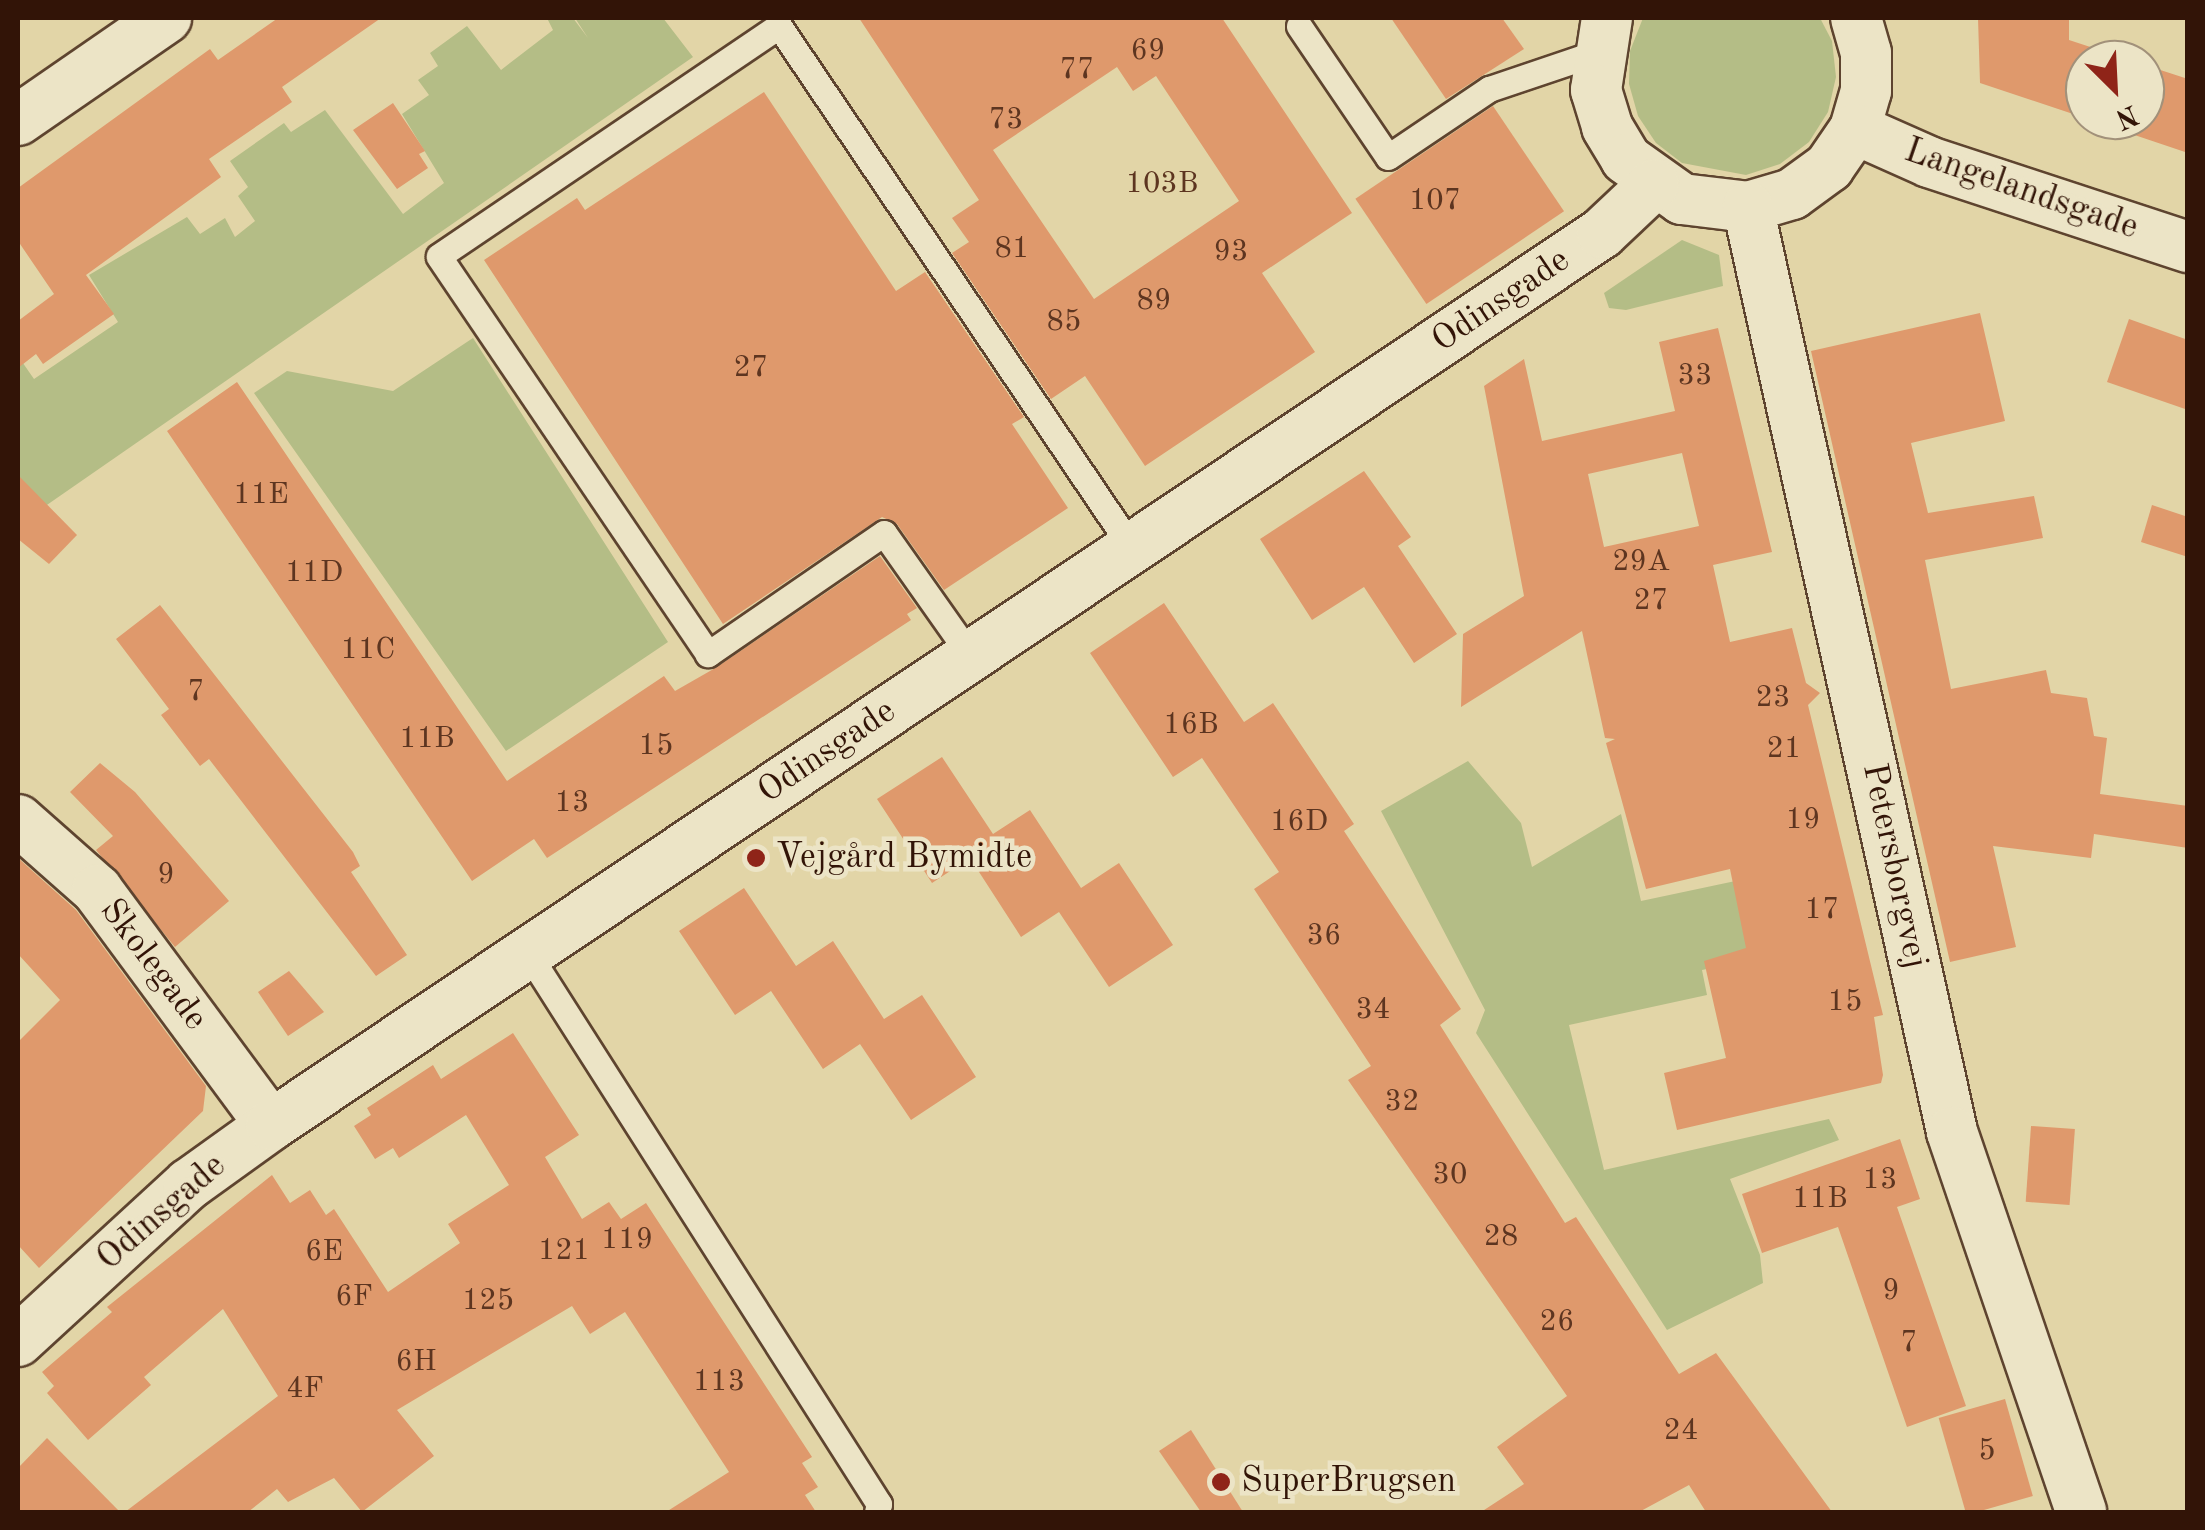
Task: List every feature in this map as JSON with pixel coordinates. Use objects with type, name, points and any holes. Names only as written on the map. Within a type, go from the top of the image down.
[{"type":"street","points":[[18,120],[166,18]]},
{"type":"street","points":[[1601,35],[1596,90],[1607,127],[1626,159],[1654,184],[1682,200],[1748,207],[1804,185],[1829,166],[1856,128],[1866,91],[1866,53],[1856,18]]},
{"type":"street","name":"Langelandsgade","points":[[1856,128],[1929,162],[2188,247]]},
{"type":"street","name":"Odinsgade","points":[[18,1341],[189,1184],[271,1125],[1602,233],[1654,184]]},
{"type":"street","name":"Petersborgvej","points":[[1748,207],[1952,1132],[2081,1512]]},
{"type":"street","name":"Skolegade","points":[[18,820],[97,890],[271,1125]]},
{"type":"lane","points":[[970,656],[884,533],[708,654],[439,256],[779,26],[1132,548]]},
{"type":"lane","points":[[1299,26],[1388,157],[1489,89],[1601,35]]},
{"type":"lane","points":[[528,955],[879,1504],[878,1512]]},
{"type":"green space","points":[[547,18],[573,18],[588,38],[575,18],[663,18],[693,57],[18,525],[18,356],[34,379],[118,322],[89,275],[187,217],[200,234],[225,218],[235,237],[255,221],[238,196],[248,187],[230,161],[284,123],[291,132],[325,110],[403,214],[444,183],[402,114],[429,95],[418,80],[438,66],[430,53],[467,26],[501,70],[553,30]]},
{"type":"green space","points":[[1643,18],[1820,18],[1832,41],[1836,77],[1828,112],[1809,142],[1780,164],[1746,175],[1682,163],[1656,143],[1638,116],[1629,84],[1630,51]]},
{"type":"green space","points":[[1682,240],[1719,255],[1723,286],[1626,310],[1609,308],[1604,293]]},
{"type":"green space","points":[[473,338],[668,642],[506,751],[254,393],[287,371],[393,391]]},
{"type":"green space","points":[[1468,761],[1521,823],[1532,867],[1621,814],[1641,901],[1759,876],[1776,954],[1702,970],[1707,995],[1569,1025],[1604,1170],[1829,1119],[1839,1140],[1730,1179],[1760,1255],[1763,1283],[1667,1330],[1476,1033],[1485,1010],[1381,811]]},
{"type":"building","points":[[278,18],[381,18],[282,87],[292,102],[209,159],[221,177],[86,275],[114,314],[43,364],[36,354],[18,368],[18,321],[54,294],[18,241],[18,188],[210,49],[218,60]]},
{"type":"building","points":[[859,18],[1222,18],[1352,213],[1262,273],[1315,352],[1145,466],[1085,376],[1051,399],[952,253],[969,242],[952,218],[979,200]],"holes":[[[1117,67],[1133,91],[1156,76],[1239,201],[1094,299],[993,150]]]},
{"type":"building","points":[[1391,18],[1502,18],[1524,49],[1446,99]]},
{"type":"building","points":[[1978,18],[2069,18],[2069,40],[2065,40],[2065,111],[1980,83]]},
{"type":"building","points":[[2165,72],[2188,79],[2188,153],[2149,140],[2165,140]]},
{"type":"building","points":[[764,92],[896,291],[925,272],[1024,417],[1012,424],[1068,508],[944,590],[897,524],[882,517],[723,624],[484,260],[577,198],[585,210]]},
{"type":"building","points":[[393,103],[425,151],[419,154],[428,168],[397,189],[353,130]]},
{"type":"building","points":[[1493,106],[1564,211],[1426,304],[1355,199]]},
{"type":"building","points":[[1980,313],[2005,421],[1911,443],[1928,513],[2034,496],[2043,538],[1925,560],[1951,689],[2046,670],[2051,693],[2087,698],[2094,736],[2107,738],[2100,794],[2188,806],[2188,848],[2094,834],[2091,858],[1993,846],[2016,947],[1950,962],[1811,351]]},
{"type":"building","points":[[2129,319],[2188,340],[2188,410],[2107,382]]},
{"type":"building","points":[[1718,328],[1772,552],[1713,565],[1730,642],[1792,628],[1806,683],[1820,693],[1808,705],[1883,1015],[1874,1017],[1881,1083],[1677,1130],[1664,1073],[1726,1058],[1704,961],[1746,948],[1730,869],[1646,889],[1606,743],[1615,739],[1605,738],[1582,631],[1461,707],[1463,634],[1524,596],[1484,386],[1524,359],[1542,441],[1675,411],[1659,342]],"holes":[[[1682,453],[1699,526],[1604,547],[1588,474]]]},
{"type":"building","points":[[237,382],[507,781],[664,676],[675,691],[717,667],[880,556],[917,608],[907,614],[911,620],[547,858],[534,839],[472,881],[167,431]]},
{"type":"building","points":[[1364,471],[1411,537],[1398,546],[1457,634],[1414,663],[1364,587],[1312,620],[1260,539]]},
{"type":"building","points":[[18,475],[77,535],[49,564],[18,539]]},
{"type":"building","points":[[2152,505],[2188,517],[2188,557],[2141,542]]},
{"type":"building","points":[[1164,603],[1244,722],[1273,703],[1354,824],[1344,831],[1461,1009],[1440,1025],[1565,1223],[1576,1217],[1679,1374],[1716,1353],[1832,1512],[1706,1512],[1689,1485],[1639,1512],[1481,1512],[1524,1484],[1497,1447],[1567,1396],[1348,1080],[1371,1066],[1254,889],[1279,872],[1202,758],[1173,777],[1090,653]]},
{"type":"building","points":[[160,605],[353,852],[360,866],[351,872],[407,955],[376,976],[209,759],[200,766],[161,715],[169,709],[116,639]]},
{"type":"building","points":[[942,757],[993,834],[1030,810],[1081,888],[1119,863],[1173,945],[1109,987],[1059,912],[1021,937],[970,858],[932,883],[877,799]]},
{"type":"building","points":[[100,763],[135,792],[229,901],[175,947],[96,850],[113,836],[70,792]]},
{"type":"building","points":[[18,858],[76,910],[206,1086],[203,1111],[39,1268],[18,1245],[18,1042],[60,1000],[18,954]]},
{"type":"building","points":[[744,888],[796,966],[833,941],[884,1019],[922,995],[976,1077],[911,1120],[860,1044],[823,1069],[771,991],[735,1015],[679,931]]},
{"type":"building","points":[[289,971],[324,1012],[288,1036],[258,992]]},
{"type":"building","points":[[513,1033],[579,1135],[545,1157],[582,1219],[609,1202],[621,1219],[646,1203],[812,1457],[802,1463],[818,1487],[805,1495],[816,1512],[666,1512],[729,1472],[625,1312],[590,1334],[572,1306],[397,1410],[434,1456],[362,1512],[334,1478],[288,1502],[277,1489],[248,1512],[125,1512],[278,1396],[223,1309],[144,1377],[151,1385],[88,1440],[47,1393],[54,1386],[42,1372],[112,1312],[107,1307],[272,1175],[290,1203],[310,1190],[326,1215],[334,1209],[388,1292],[460,1243],[448,1224],[509,1185],[466,1115],[399,1158],[393,1148],[375,1159],[354,1126],[371,1115],[367,1108],[433,1065],[441,1079]]},
{"type":"building","points":[[2031,1126],[2075,1129],[2070,1205],[2026,1202]]},
{"type":"building","points":[[1900,1139],[1920,1199],[1897,1207],[1966,1406],[1907,1427],[1838,1227],[1762,1253],[1742,1194]]},
{"type":"building","points":[[2005,1399],[2033,1496],[1966,1512],[1939,1418]]},
{"type":"building","points":[[1191,1430],[1243,1512],[1201,1512],[1159,1451]]},
{"type":"building","points":[[47,1438],[120,1512],[18,1512],[18,1468]]},
{"type":"place","name":"Vejgård Bymidte","points":[[756,858]]},
{"type":"place","name":"SuperBrugsen","points":[[1221,1482]]}]
